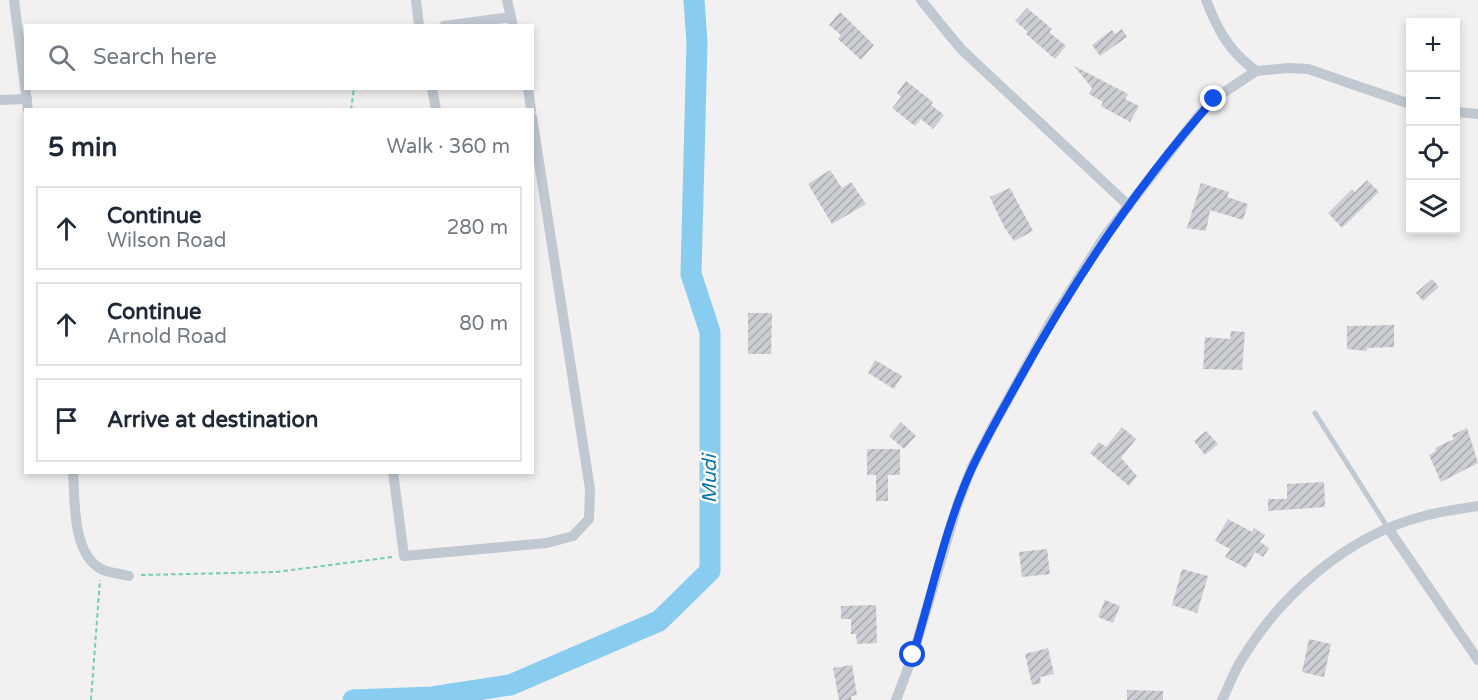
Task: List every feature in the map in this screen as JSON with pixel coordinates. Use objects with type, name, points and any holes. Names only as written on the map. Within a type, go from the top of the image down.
[{"type":"street","points":[[14,0],[24,74]]},
{"type":"street","points":[[416,0],[419,24]]},
{"type":"street","points":[[471,24],[512,21],[507,0]]},
{"type":"street","points":[[921,0],[960,49],[1129,206]]},
{"type":"street","points":[[1206,0],[1222,36],[1236,56],[1256,71]]},
{"type":"street","points":[[896,700],[913,655],[958,503],[971,469],[1050,323],[1104,237],[1214,99],[1256,71],[1308,69],[1406,103]]},
{"type":"street","points":[[432,90],[436,108]]},
{"type":"street","points":[[528,90],[531,108]]},
{"type":"street","points":[[0,100],[28,104]]},
{"type":"street","points":[[1460,112],[1478,114]]},
{"type":"street","points":[[393,474],[404,556],[547,543],[573,537],[589,519],[590,489],[534,130]]},
{"type":"street","points":[[73,474],[76,514],[82,545],[101,569],[129,576]]},
{"type":"street","points":[[1222,700],[1241,659],[1283,603],[1348,549],[1388,528],[1425,516],[1478,506]]},
{"type":"street","points":[[1388,528],[1478,660]]},
{"type":"lane","points":[[1315,414],[1388,528]]},
{"type":"path","points":[[351,108],[354,90]]},
{"type":"path","points":[[129,576],[276,572],[404,556]]},
{"type":"path","points":[[90,700],[101,569]]},
{"type":"building","points":[[1027,8],[1052,29],[1049,32],[1066,46],[1055,59],[1026,34],[1028,32],[1015,21]]},
{"type":"building","points":[[840,12],[874,45],[861,60],[838,39],[841,35],[829,25]]},
{"type":"building","points":[[1122,29],[1127,37],[1100,56],[1092,45],[1112,30],[1115,34]]},
{"type":"building","points":[[1074,66],[1128,94],[1125,99],[1139,106],[1130,122],[1101,106],[1103,102],[1089,94],[1092,88]]},
{"type":"building","points":[[906,81],[933,102],[931,105],[944,115],[933,129],[921,119],[915,126],[892,108],[901,97],[897,93]]},
{"type":"building","points":[[830,170],[842,188],[851,182],[866,204],[832,224],[808,184]]},
{"type":"building","points":[[1367,180],[1379,192],[1342,228],[1328,213],[1352,189],[1355,192]]},
{"type":"building","points":[[1201,183],[1229,192],[1227,197],[1248,204],[1243,220],[1210,210],[1206,231],[1187,228]]},
{"type":"building","points":[[1010,188],[1033,231],[1014,241],[1004,227],[990,197]]},
{"type":"building","points":[[1432,279],[1439,287],[1423,301],[1416,293]]},
{"type":"building","points":[[748,313],[772,313],[771,354],[748,354]]},
{"type":"building","points":[[1394,325],[1394,347],[1367,348],[1367,351],[1347,349],[1347,326]]},
{"type":"building","points":[[1231,331],[1245,332],[1242,370],[1203,369],[1205,337],[1230,339]]},
{"type":"building","points":[[875,360],[902,376],[894,389],[868,373]]},
{"type":"building","points":[[901,422],[916,436],[904,449],[889,436]]},
{"type":"building","points":[[1122,427],[1136,439],[1121,458],[1137,476],[1129,486],[1090,453],[1099,442],[1106,447]]},
{"type":"building","points":[[1467,428],[1478,463],[1441,482],[1429,455],[1436,451],[1435,448],[1454,439],[1452,435]]},
{"type":"building","points":[[1206,431],[1218,444],[1205,455],[1194,441]]},
{"type":"building","points":[[867,449],[900,449],[900,475],[888,475],[888,501],[876,501],[876,475],[867,475]]},
{"type":"building","points":[[1324,482],[1325,507],[1268,511],[1268,499],[1287,499],[1287,484]]},
{"type":"building","points":[[1228,519],[1252,532],[1254,528],[1265,535],[1260,542],[1269,548],[1263,557],[1255,552],[1246,568],[1225,557],[1230,549],[1215,541]]},
{"type":"building","points":[[1047,549],[1050,574],[1022,577],[1019,552]]},
{"type":"building","points":[[1182,569],[1208,576],[1197,613],[1172,605]]},
{"type":"building","points":[[1105,600],[1120,606],[1113,623],[1098,617]]},
{"type":"building","points":[[876,605],[877,643],[857,644],[856,634],[851,634],[851,619],[841,619],[841,606]]},
{"type":"building","points":[[1309,639],[1331,644],[1324,677],[1302,672]]},
{"type":"building","points":[[1048,648],[1054,674],[1040,677],[1041,683],[1032,685],[1025,654]]},
{"type":"building","points":[[852,665],[857,695],[851,696],[852,700],[839,700],[833,668]]},
{"type":"building","points":[[1127,690],[1163,691],[1163,700],[1127,700]]},
{"type":"waterway","name":"Mudi","points":[[353,700],[432,697],[510,685],[659,621],[710,571],[710,332],[691,274],[697,43],[694,0]]},
{"type":"route","points":[[913,655],[958,503],[971,469],[991,430],[1050,323],[1104,237],[1214,99]]}]
